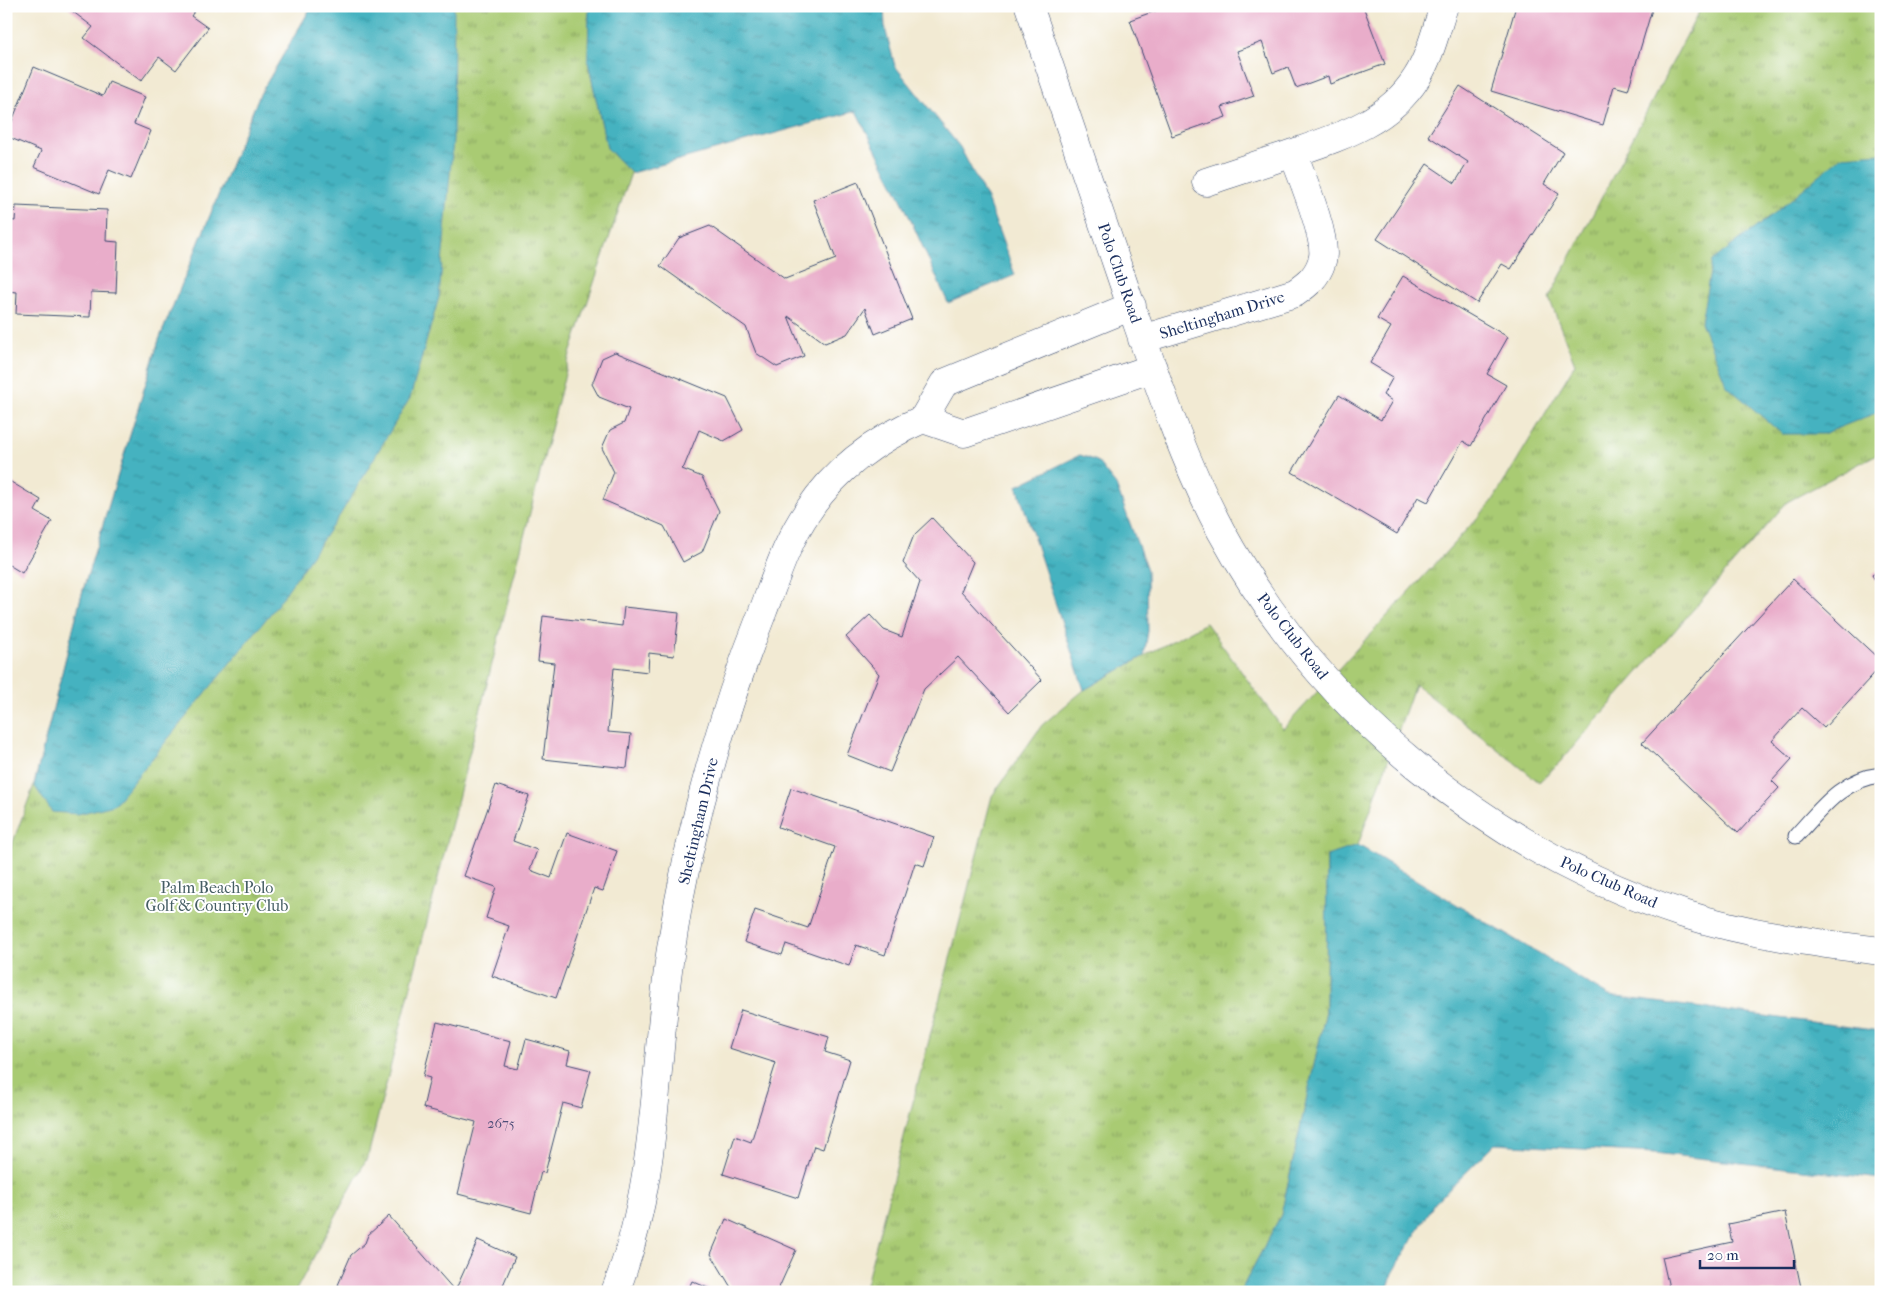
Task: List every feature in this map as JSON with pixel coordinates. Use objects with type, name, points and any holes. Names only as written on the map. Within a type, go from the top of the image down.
[{"type":"street","name":"Polo Club Road","points":[[1029,6],[1142,339],[1183,452],[1221,530],[1250,580],[1307,658],[1346,701],[1409,760],[1478,813],[1552,857],[1631,894],[1685,914],[1741,930],[1798,941],[1881,951]]},
{"type":"street","points":[[1206,182],[1341,136],[1363,127],[1384,113],[1402,97],[1417,78],[1428,56],[1444,6]]},
{"type":"street","name":"Sheltingham Drive","points":[[1142,339],[1295,293],[1313,280],[1323,260],[1322,236],[1293,153]]},
{"type":"street","points":[[1132,306],[944,383],[923,419],[964,433],[1153,368]]},
{"type":"street","name":"Sheltingham Drive","points":[[615,1292],[634,1230],[651,1150],[670,956],[688,855],[712,756],[744,659],[784,556],[809,509],[842,470],[862,452],[884,438],[923,419]]},
{"type":"lane","points":[[1796,836],[1836,793],[1866,776],[1881,775]]},
{"type":"green space","name":"Palm Beach Polo Golf & Country Club","points":[[312,6],[589,6],[588,62],[607,148],[631,173],[570,354],[368,1156],[295,1292],[6,1292],[6,861],[34,785],[81,597],[159,340],[259,96]]},
{"type":"green space","points":[[1702,6],[1881,6],[1881,452],[1787,502],[1560,762],[1539,782],[1415,684],[1358,845],[1327,856],[1326,1011],[1281,1215],[1240,1292],[864,1292],[992,796],[1042,725],[1084,690],[1206,623],[1283,729],[1492,502],[1575,364],[1549,298]]},
{"type":"water","points":[[312,6],[454,6],[453,140],[439,297],[410,398],[340,515],[275,608],[114,805],[78,814],[52,812],[34,785],[81,597],[159,340],[259,96]]},
{"type":"water","points":[[589,6],[884,6],[885,28],[895,66],[960,147],[987,199],[1015,275],[948,303],[903,203],[856,111],[631,173],[607,148],[588,62]]},
{"type":"water","points":[[1881,153],[1881,411],[1823,434],[1782,434],[1727,386],[1701,322],[1712,261],[1776,212],[1842,156]]},
{"type":"water","points":[[1080,455],[1097,461],[1116,485],[1147,570],[1148,631],[1144,656],[1084,690],[1017,486]]},
{"type":"water","points":[[1358,845],[1609,996],[1881,1031],[1881,1179],[1654,1153],[1495,1144],[1434,1204],[1395,1268],[1386,1292],[1240,1292],[1281,1215],[1326,1011],[1327,856]]},
{"type":"building","points":[[70,6],[198,6],[191,16],[208,28],[176,70],[159,57],[141,81],[84,38],[93,27],[68,8]]},
{"type":"building","points":[[1169,6],[1363,6],[1385,64],[1330,84],[1328,76],[1296,88],[1288,67],[1273,73],[1262,42],[1237,51],[1254,96],[1222,107],[1226,117],[1172,136],[1130,20]]},
{"type":"building","points":[[1516,6],[1653,6],[1628,90],[1614,86],[1603,125],[1491,91]]},
{"type":"building","points":[[34,67],[103,96],[109,82],[145,97],[134,124],[151,131],[131,179],[109,170],[99,194],[34,167],[41,151],[6,136]]},
{"type":"building","points":[[1460,86],[1563,152],[1544,184],[1559,194],[1511,269],[1502,264],[1477,303],[1377,239],[1427,164],[1455,183],[1468,162],[1428,136]]},
{"type":"building","points":[[858,182],[912,319],[875,334],[865,308],[847,334],[825,343],[788,316],[804,356],[777,367],[756,353],[746,327],[660,266],[679,238],[710,226],[785,279],[836,259],[813,200]]},
{"type":"building","points":[[16,206],[107,210],[106,241],[118,242],[116,293],[91,292],[90,317],[16,314],[17,292],[6,291],[6,220],[15,221]]},
{"type":"building","points":[[1403,276],[1508,337],[1487,374],[1506,385],[1471,446],[1463,441],[1428,502],[1418,497],[1397,534],[1292,472],[1339,395],[1381,420],[1392,401],[1383,395],[1393,377],[1370,363],[1391,327],[1377,319]]},
{"type":"building","points":[[615,352],[727,398],[743,430],[724,441],[699,430],[682,469],[702,477],[719,511],[702,552],[683,562],[664,526],[603,500],[614,472],[602,448],[610,430],[624,423],[629,409],[599,397],[592,384],[602,358]]},
{"type":"building","points":[[6,479],[41,500],[35,511],[52,521],[22,573],[9,565],[6,570]]},
{"type":"building","points":[[932,518],[973,562],[961,591],[1042,680],[1009,712],[958,657],[924,689],[890,772],[847,755],[879,674],[846,637],[870,615],[884,630],[902,637],[920,582],[903,563],[914,535]]},
{"type":"building","points":[[1881,570],[1881,590],[1872,575]]},
{"type":"building","points":[[1793,579],[1881,661],[1881,666],[1824,728],[1802,708],[1772,741],[1792,759],[1772,781],[1779,788],[1738,833],[1642,743]]},
{"type":"building","points":[[624,607],[679,613],[674,656],[649,653],[648,672],[614,668],[608,732],[631,734],[627,768],[543,759],[554,663],[538,661],[543,616],[622,626]]},
{"type":"building","points":[[496,785],[529,796],[513,841],[537,850],[530,870],[551,878],[567,833],[617,851],[603,891],[594,888],[556,998],[492,976],[509,926],[486,918],[496,887],[464,876]]},
{"type":"building","points":[[791,788],[934,837],[924,866],[915,863],[885,955],[856,945],[849,966],[786,944],[782,955],[744,942],[755,910],[808,928],[835,847],[778,827]]},
{"type":"building","points":[[741,1010],[829,1037],[825,1052],[850,1060],[823,1149],[814,1146],[798,1198],[723,1174],[735,1136],[751,1142],[776,1063],[729,1048]]},
{"type":"building","points":[[437,1022],[511,1041],[505,1066],[518,1069],[526,1039],[570,1051],[567,1064],[591,1070],[581,1108],[563,1103],[545,1173],[541,1172],[531,1213],[458,1194],[476,1122],[423,1108],[430,1078],[423,1076]]},
{"type":"building","points":[[1785,1212],[1802,1292],[1670,1292],[1662,1257],[1732,1242],[1728,1224]]},
{"type":"building","points":[[389,1216],[455,1291],[478,1240],[515,1257],[503,1285],[518,1292],[354,1292],[338,1285],[351,1255],[365,1243],[368,1235]]},
{"type":"building","points":[[726,1219],[796,1250],[777,1292],[727,1292],[732,1289],[711,1254]]},
{"type":"building","points":[[692,1281],[717,1292],[687,1292]]}]
